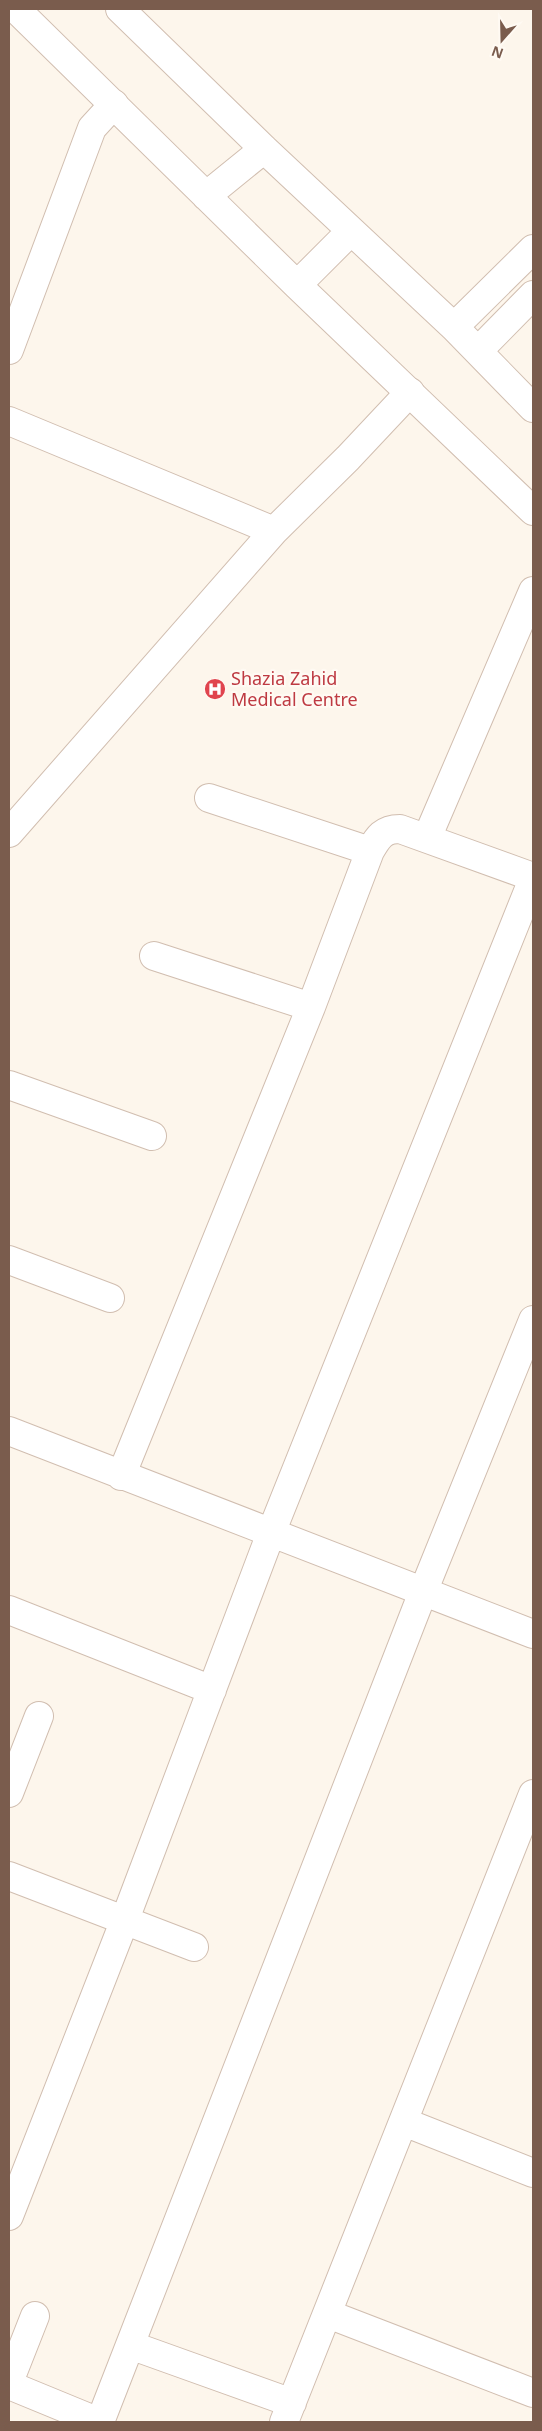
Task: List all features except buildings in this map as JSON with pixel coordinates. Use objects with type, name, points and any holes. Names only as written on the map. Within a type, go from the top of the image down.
[{"type":"street","points":[[16,9],[297,285],[532,508]]},
{"type":"street","points":[[120,9],[264,149],[454,327],[533,408]]},
{"type":"street","points":[[9,350],[92,128],[114,104]]},
{"type":"street","points":[[206,196],[264,149]]},
{"type":"street","points":[[297,285],[351,231]]},
{"type":"street","points":[[454,327],[533,249]]},
{"type":"street","points":[[478,351],[533,295]]},
{"type":"street","points":[[9,832],[274,530],[348,458],[410,392]]},
{"type":"street","points":[[9,421],[274,530]]},
{"type":"street","points":[[428,838],[533,592]]},
{"type":"street","points":[[209,798],[370,851]]},
{"type":"street","points":[[9,2216],[124,1922],[271,1533],[533,878],[428,838],[400,830],[389,829],[378,837],[370,851],[311,1007],[121,1476]]},
{"type":"street","points":[[154,956],[311,1007]]},
{"type":"street","points":[[9,1085],[152,1136]]},
{"type":"street","points":[[9,1260],[110,1298]]},
{"type":"street","points":[[35,2316],[9,2383],[100,2422],[423,1592],[533,1320]]},
{"type":"street","points":[[9,1431],[121,1476],[533,1634]]},
{"type":"street","points":[[9,1610],[212,1690]]},
{"type":"street","points":[[9,1793],[38,1716]]},
{"type":"street","points":[[130,2345],[288,2413],[533,1794]]},
{"type":"street","points":[[9,1876],[124,1922],[194,1947]]},
{"type":"street","points":[[404,2122],[533,2173]]},
{"type":"street","points":[[328,2314],[533,2393]]},
{"type":"place","name":"Shazia Zahid Medical Centre","points":[[215,689]]}]
